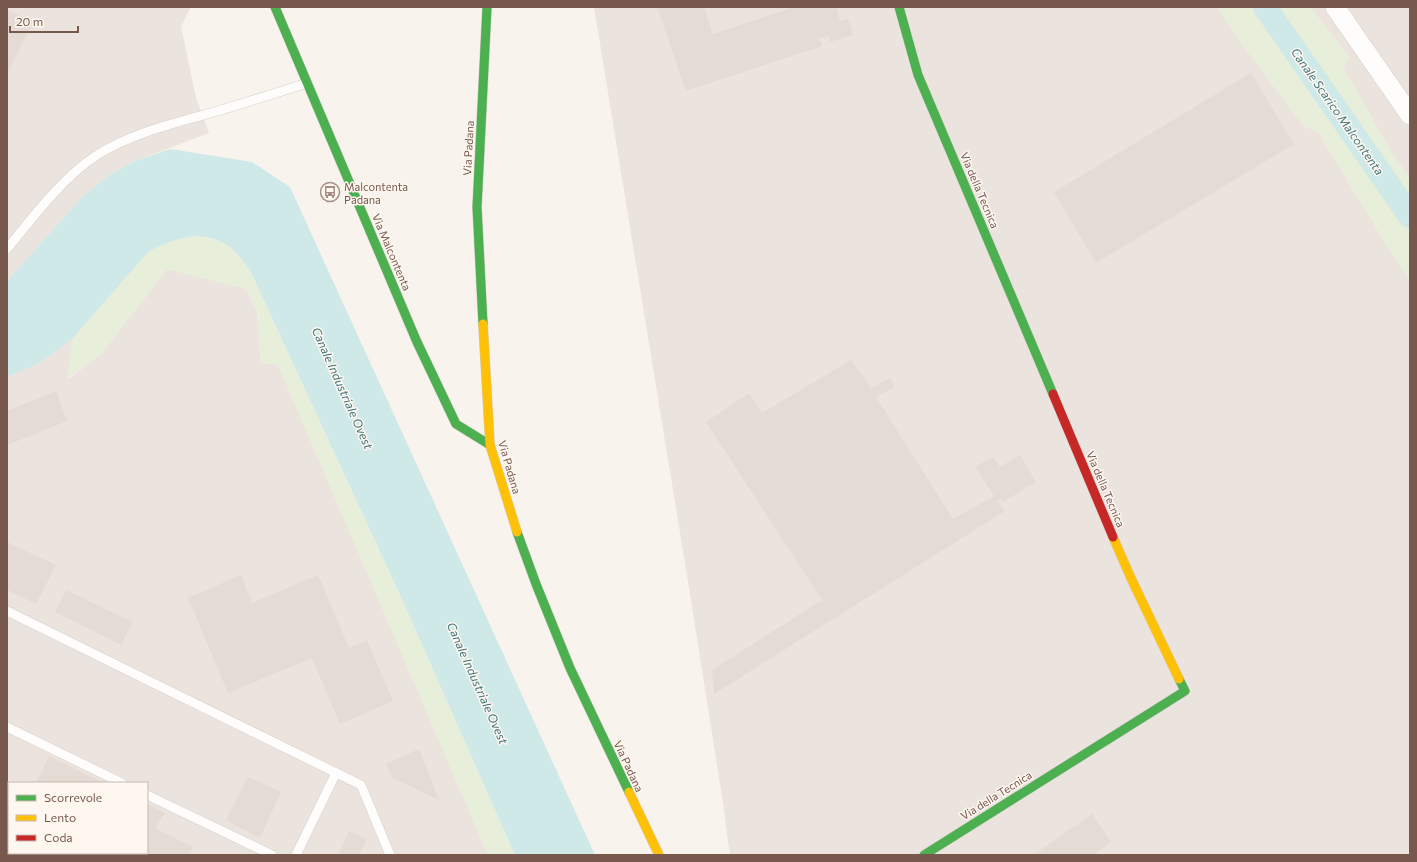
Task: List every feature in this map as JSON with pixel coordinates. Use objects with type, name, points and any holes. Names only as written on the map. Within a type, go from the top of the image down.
[{"type":"street","name":"Via Malcontenta","points":[[275,7],[414,335],[456,424],[490,445]]},
{"type":"street","name":"Via Padana","points":[[487,7],[477,207],[490,445],[516,528],[536,584],[570,668],[659,855]]},
{"type":"street","name":"Via della Tecnica","points":[[899,7],[921,82],[1130,576],[1185,691],[924,855]]},
{"type":"street","points":[[1335,7],[1410,115]]},
{"type":"lane","points":[[7,249],[38,210],[54,193],[97,155],[122,142],[180,121],[307,83]]},
{"type":"lane","points":[[7,611],[361,785],[390,855]]},
{"type":"lane","points":[[7,727],[120,782]]},
{"type":"lane","points":[[296,855],[336,773]]},
{"type":"lane","points":[[148,795],[272,855]]},
{"type":"shaded area","points":[[7,7],[191,7],[181,26],[196,98],[209,133],[135,161],[109,175],[84,195],[7,281]]},
{"type":"shaded area","points":[[594,7],[1217,7],[1245,48],[1303,125],[1319,133],[1392,254],[1410,280],[1410,855],[730,855],[691,600]]},
{"type":"shaded area","points":[[1310,7],[1410,7],[1410,178],[1391,152],[1343,67],[1350,58]]},
{"type":"shaded area","points":[[167,269],[247,289],[257,313],[261,363],[278,364],[488,855],[7,855],[7,377],[40,363],[72,339],[68,379],[101,354]]},
{"type":"green space","points":[[1217,7],[1310,7],[1350,58],[1343,67],[1391,152],[1410,178],[1410,280],[1392,254],[1319,133],[1303,125],[1245,48]]},
{"type":"green space","points":[[187,236],[209,238],[228,245],[250,270],[401,597],[515,855],[488,855],[278,365],[261,363],[257,313],[247,289],[167,269],[101,354],[67,379],[72,339],[149,251],[166,242]]},
{"type":"water","name":"Canale Industriale Ovest","points":[[170,149],[252,162],[290,187],[595,855],[515,855],[401,597],[250,270],[230,247],[217,240],[197,236],[168,242],[149,251],[72,339],[40,363],[7,377],[7,281],[84,195],[109,175],[135,161]]},
{"type":"building","points":[[657,7],[704,7],[713,34],[794,7],[836,7],[840,21],[848,19],[853,35],[830,42],[829,36],[819,38],[822,46],[686,91]]},
{"type":"building","points":[[7,10],[33,22],[7,74]]},
{"type":"building","points":[[1251,73],[1294,144],[1096,263],[1054,192]]},
{"type":"building","points":[[851,360],[871,388],[890,378],[895,387],[876,397],[953,519],[994,496],[975,467],[993,457],[1000,467],[1020,455],[1036,482],[1003,502],[1000,499],[997,501],[1005,511],[714,694],[712,670],[822,600],[706,422],[749,393],[762,413]]},
{"type":"building","points":[[56,391],[67,421],[7,445],[7,411]]},
{"type":"building","points":[[7,542],[56,565],[36,604],[7,590]]},
{"type":"building","points":[[241,575],[252,603],[318,575],[349,648],[367,640],[393,701],[340,724],[312,658],[228,693],[188,598]]},
{"type":"building","points":[[66,590],[132,622],[121,645],[55,612]]},
{"type":"building","points":[[419,749],[439,800],[393,778],[386,764]]},
{"type":"building","points":[[49,756],[102,782],[36,782]]},
{"type":"building","points":[[248,777],[281,792],[260,838],[226,820]]},
{"type":"building","points":[[148,804],[165,813],[155,828],[193,847],[189,855],[86,854],[148,854]]},
{"type":"building","points":[[1092,814],[1111,842],[1093,855],[1033,855]]},
{"type":"building","points":[[349,831],[367,839],[359,855],[338,855]]},
{"type":"waterway","name":"Canale Scarico Malcontenta","points":[[1265,7],[1410,216]]},
{"type":"traffic: fast","points":[[275,7],[417,342],[456,424],[490,445]]},
{"type":"traffic: fast","points":[[483,324],[477,207],[487,7]]},
{"type":"traffic: fast","points":[[899,7],[918,75],[1053,394]]},
{"type":"traffic: fast","points":[[517,532],[570,668],[629,792]]},
{"type":"traffic: fast","points":[[924,855],[1185,691],[1179,679]]},
{"type":"traffic: slow","points":[[483,324],[490,445],[517,532]]},
{"type":"traffic: slow","points":[[1113,537],[1179,679]]},
{"type":"traffic: slow","points":[[629,792],[659,855]]},
{"type":"traffic: jam","points":[[1053,394],[1113,537]]},
{"type":"place","name":"Malcontenta Padana","points":[[330,192]]}]
